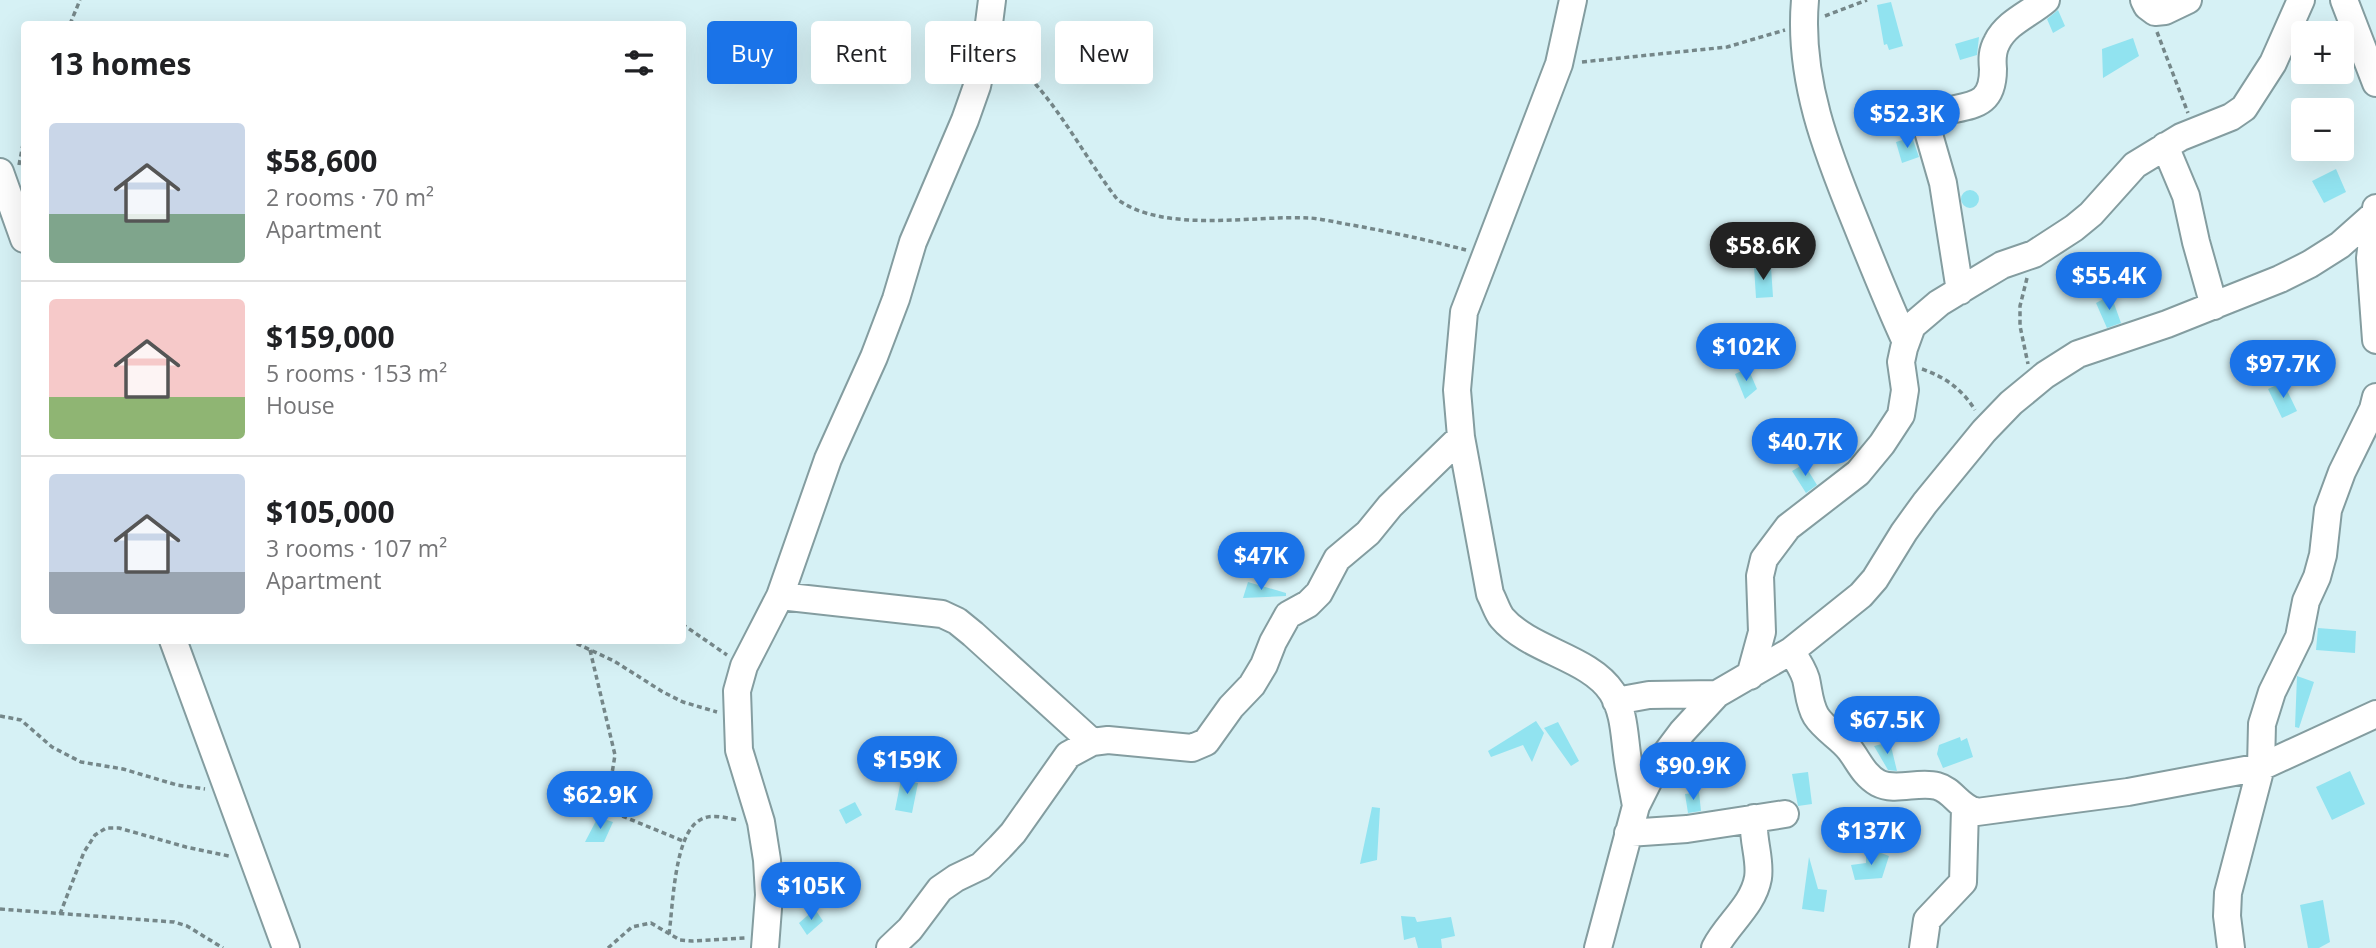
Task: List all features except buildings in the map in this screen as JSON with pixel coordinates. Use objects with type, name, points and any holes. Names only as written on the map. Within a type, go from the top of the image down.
[{"type":"street","points":[[989,21],[992,0]]},
{"type":"street","points":[[1573,0],[1559,64],[1464,312],[1457,390],[1461,438],[1490,594],[1501,617],[1529,639],[1603,682],[1624,718],[1636,806]]},
{"type":"street","points":[[1960,290],[1947,205],[1928,122],[1938,113],[1984,99],[1990,93],[1993,85],[1992,54],[1997,41],[2008,27],[2046,0]]},
{"type":"street","points":[[2145,3],[2155,12],[2165,11],[2188,0]]},
{"type":"street","points":[[1903,352],[1912,326],[1939,303],[2002,265],[2034,254],[2074,229],[2091,215],[2135,165],[2165,146],[2231,117],[2244,108],[2273,63],[2301,0]]},
{"type":"street","points":[[2344,0],[2376,83]]},
{"type":"street","points":[[1750,676],[1762,632],[1760,576],[1764,559],[1788,527],[1858,473],[1901,415],[1905,390],[1903,352],[1828,157],[1813,105],[1804,12]]},
{"type":"street","points":[[765,944],[769,895],[767,860],[761,822],[739,750],[737,691],[744,666],[779,596],[828,459],[874,357],[896,299],[913,242],[977,84]]},
{"type":"street","points":[[2165,146],[2186,197],[2214,306]]},
{"type":"street","points":[[0,173],[21,231]]},
{"type":"street","points":[[1598,948],[1636,806],[1655,768],[1682,732],[1717,694],[1791,651],[1868,587],[1904,532],[1984,431],[2011,403],[2045,375],[2078,354],[2168,324],[2310,264],[2340,245],[2375,212]]},
{"type":"street","points":[[2375,212],[2370,258],[2376,340]]},
{"type":"street","points":[[2231,948],[2227,916],[2228,893],[2260,767],[2262,724],[2272,692],[2299,637],[2306,601],[2323,555],[2328,510],[2376,397]]},
{"type":"street","points":[[890,948],[910,929],[940,890],[956,878],[981,866],[991,857],[1013,833],[1068,755],[1092,742],[1108,740],[1192,747],[1206,742],[1231,707],[1252,685],[1288,615],[1308,604],[1319,593],[1336,559],[1368,533],[1390,506],[1461,438]]},
{"type":"street","points":[[779,596],[942,614],[973,634],[1092,742]]},
{"type":"street","points":[[174,644],[286,948]]},
{"type":"street","points":[[1791,651],[1800,664],[1816,715],[1827,730],[1842,740],[1863,771],[1879,784],[1903,787],[1938,786],[1965,808],[1977,812],[2128,792],[2260,767],[2376,714]]},
{"type":"street","points":[[1616,701],[1649,695],[1717,694]]},
{"type":"street","points":[[1923,948],[1927,920],[1963,882],[1965,808]]},
{"type":"street","points":[[1628,833],[1687,829],[1785,814]]},
{"type":"street","points":[[1715,948],[1740,915],[1757,881],[1759,868],[1753,836],[1755,818]]},
{"type":"path","points":[[71,21],[80,0]]},
{"type":"path","points":[[1559,64],[1727,47],[1804,12],[1867,0]]},
{"type":"path","points":[[2145,3],[2195,131]]},
{"type":"path","points":[[1034,84],[1072,133],[1117,200],[1131,210],[1149,216],[1181,219],[1311,218],[1408,235],[1485,255]]},
{"type":"path","points":[[2032,386],[2020,326],[2020,306],[2034,254]]},
{"type":"path","points":[[1903,352],[1948,379],[1968,399],[1984,431]]},
{"type":"path","points":[[686,627],[744,666]]},
{"type":"path","points":[[577,644],[614,661],[683,702],[736,715]]},
{"type":"path","points":[[590,650],[615,755],[607,804],[610,811],[683,842]]},
{"type":"path","points":[[0,716],[21,720],[52,747],[82,762],[123,769],[177,785],[228,792]]},
{"type":"path","points":[[669,934],[683,842],[692,828],[701,819],[721,817],[761,822]]},
{"type":"path","points":[[60,914],[84,852],[95,835],[106,828],[119,828],[186,847],[255,862]]},
{"type":"path","points":[[0,909],[174,922],[187,926],[223,948]]},
{"type":"path","points":[[608,948],[632,928],[651,923],[680,940],[692,942],[733,938],[765,944]]}]
